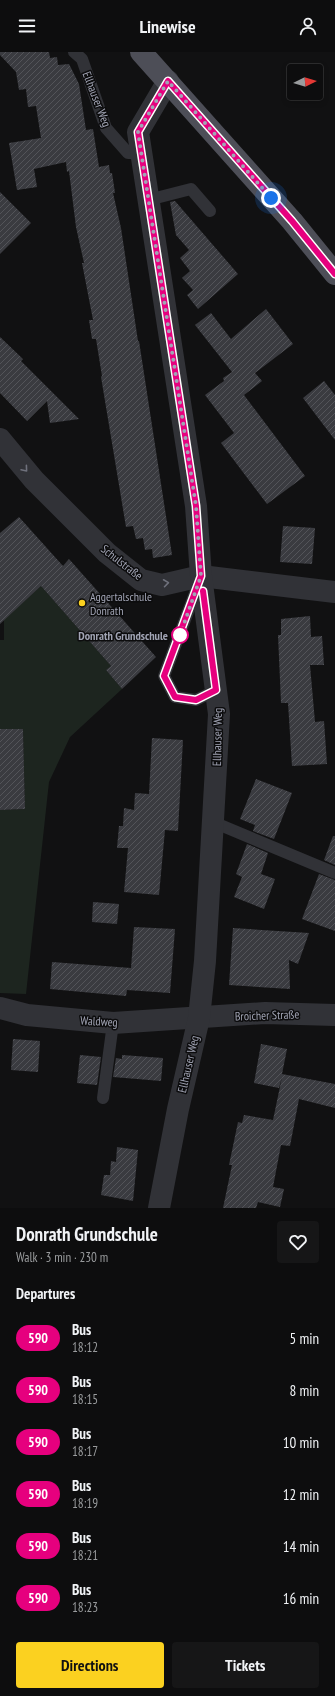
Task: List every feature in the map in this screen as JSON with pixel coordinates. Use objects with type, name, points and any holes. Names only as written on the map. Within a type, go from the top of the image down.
[{"type":"main road","points":[[141,52],[292,221],[335,274]]},
{"type":"street","name":"Ellhauser Weg","points":[[159,1208],[178,1109],[199,1018],[205,961],[220,714],[201,576],[196,506],[138,132],[168,81]]},
{"type":"street","name":"Schulstraße","points":[[0,439],[40,485],[107,553],[141,580],[162,585],[201,576],[335,592]]},
{"type":"street","name":"Waldweg","points":[[0,1008],[27,1015],[113,1023],[199,1018]]},
{"type":"street","name":"Broicher Straße","points":[[199,1018],[265,1013],[335,1015]]},
{"type":"lane","name":"Ellhauser Weg","points":[[74,52],[82,59],[106,128],[128,153],[141,153]]},
{"type":"lane","points":[[148,200],[191,189],[210,211]]},
{"type":"lane","points":[[201,576],[164,676],[175,697],[196,700],[216,690]]},
{"type":"lane","points":[[213,822],[335,873]]},
{"type":"lane","points":[[104,1098],[113,1023]]},
{"type":"shaded area","points":[[41,586],[111,666],[106,670],[122,689],[70,737],[49,782],[26,994],[0,993],[0,810],[25,809],[23,729],[0,729],[0,640],[4,640],[4,620]]},
{"type":"building","points":[[0,52],[49,52],[50,58],[57,57],[58,65],[69,64],[79,84],[86,130],[93,129],[99,167],[109,165],[110,173],[112,173],[115,193],[113,193],[121,228],[172,555],[153,558],[152,549],[145,550],[143,538],[136,539],[133,526],[126,527],[96,339],[92,339],[89,320],[93,320],[82,263],[84,263],[76,227],[69,171],[67,172],[66,162],[34,169],[37,187],[17,190],[9,143],[41,138],[36,106],[28,107],[26,89],[19,90],[16,72],[0,55]]},
{"type":"building","points":[[0,192],[31,223],[0,254]]},
{"type":"building","points":[[175,201],[238,274],[198,309],[187,295],[193,290],[182,278],[190,271],[180,258],[189,250],[176,235],[170,202]]},
{"type":"building","points":[[266,309],[293,344],[255,373],[262,381],[244,395],[305,476],[267,504],[221,443],[234,433],[205,395],[224,381],[223,378],[232,372],[195,325],[211,313],[231,339]]},
{"type":"building","points":[[0,337],[23,359],[21,361],[79,419],[50,423],[47,401],[27,421],[0,393]]},
{"type":"building","points":[[324,381],[335,395],[335,440],[303,398]]},
{"type":"building","name":"Aggertalschule Donrath","points":[[19,517],[63,566],[69,559],[156,657],[122,689],[106,670],[111,666],[41,586],[0,624],[0,533]]},
{"type":"building","points":[[283,526],[315,528],[312,564],[280,562]]},
{"type":"building","points":[[310,616],[311,637],[322,636],[324,665],[310,665],[315,722],[324,721],[327,764],[292,766],[288,703],[281,703],[278,635],[281,635],[281,619]]},
{"type":"building","points":[[0,729],[23,729],[25,809],[0,810]]},
{"type":"building","points":[[152,738],[183,740],[178,831],[165,830],[159,895],[124,892],[128,848],[117,848],[119,826],[123,826],[124,808],[134,810],[135,793],[149,794]]},
{"type":"building","points":[[256,779],[292,793],[274,839],[253,831],[255,825],[240,819]]},
{"type":"building","points":[[333,836],[335,836],[335,865],[324,860]]},
{"type":"building","points":[[247,844],[268,853],[261,874],[275,879],[264,909],[234,897],[242,877],[236,874]]},
{"type":"building","points":[[319,874],[335,880],[335,931],[302,919]]},
{"type":"building","points":[[93,902],[119,904],[117,924],[92,922]]},
{"type":"building","points":[[134,927],[175,929],[170,993],[127,990],[126,996],[50,989],[52,962],[131,968]]},
{"type":"building","points":[[233,928],[309,933],[298,964],[289,960],[290,989],[229,985]]},
{"type":"building","points":[[13,1039],[40,1041],[38,1072],[11,1070]]},
{"type":"building","points":[[261,1044],[287,1049],[282,1074],[335,1084],[335,1108],[299,1099],[290,1146],[281,1145],[273,1187],[284,1189],[280,1207],[258,1202],[256,1208],[223,1208],[232,1165],[229,1165],[238,1122],[242,1123],[244,1115],[273,1120],[282,1077],[279,1088],[254,1083]]},
{"type":"building","points":[[80,1055],[101,1057],[97,1085],[77,1083]]},
{"type":"building","points":[[122,1055],[163,1058],[161,1081],[113,1077],[116,1058],[122,1059]]},
{"type":"building","points":[[117,1147],[138,1150],[133,1201],[101,1195],[104,1175],[110,1175],[111,1161],[116,1162]]},
{"type":"bus line","name":"590","points":[[203,591],[216,690],[196,700],[175,697],[164,676],[201,576],[196,506],[138,132],[168,81],[292,221],[335,274]]},
{"type":"place","name":"Aggertalschule Donrath","points":[[82,603]]},
{"type":"place","name":"Donrath Grundschule","points":[[180,635]]},
{"type":"route","points":[[180,635],[201,576],[196,506],[138,132],[168,81],[271,198]]}]
